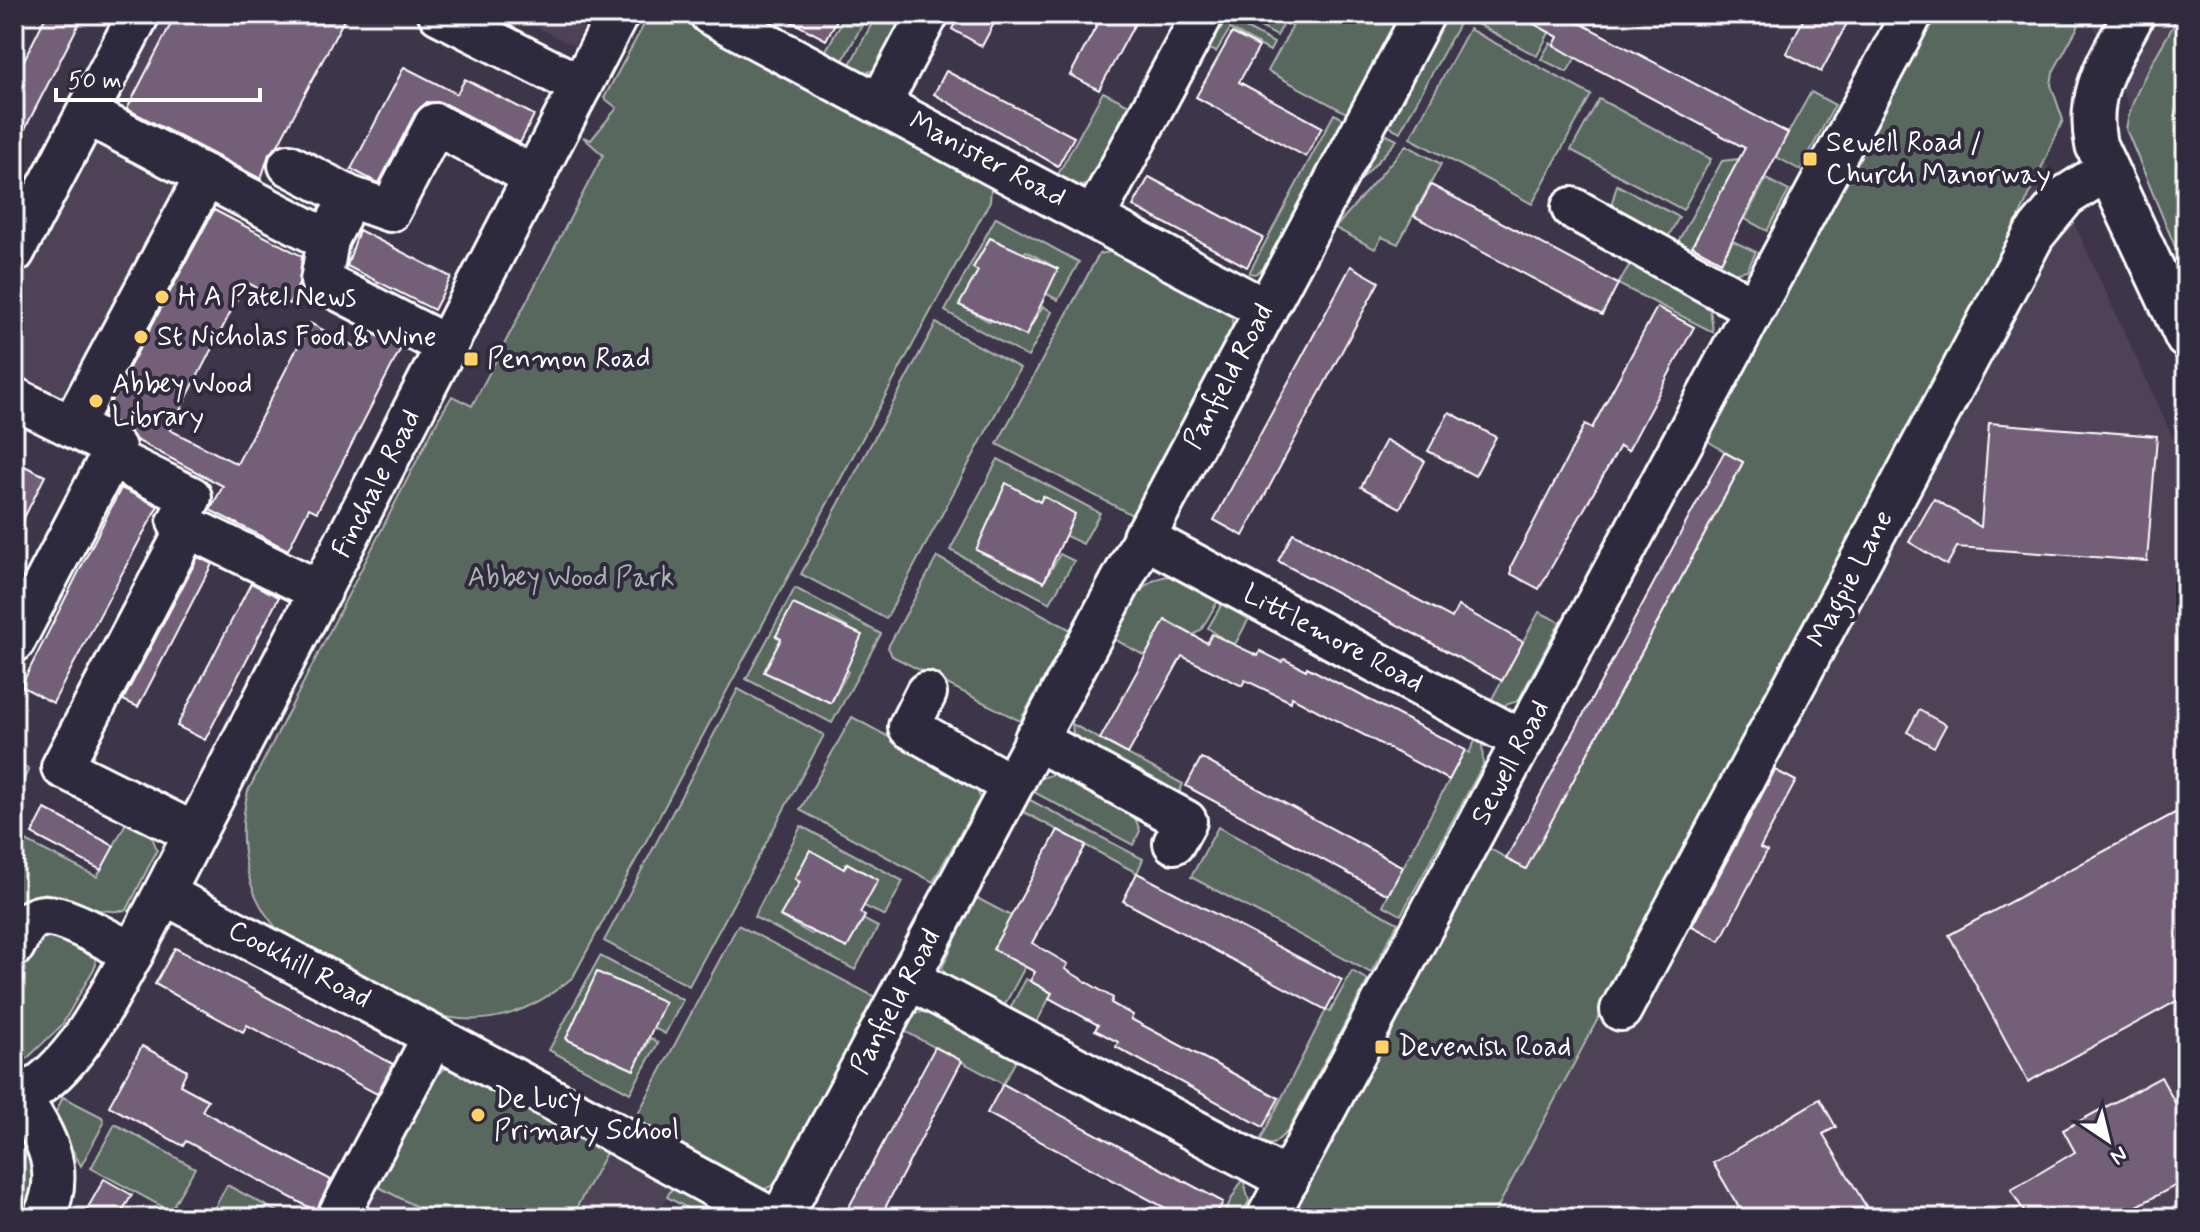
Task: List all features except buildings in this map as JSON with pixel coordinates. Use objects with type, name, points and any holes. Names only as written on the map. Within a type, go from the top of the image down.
[{"type":"street","points":[[14,252],[139,14]]},
{"type":"street","points":[[439,14],[581,86]]},
{"type":"street","name":"Finchale Road","points":[[43,1218],[52,1195],[54,1163],[49,1146],[17,1100],[45,1082],[85,1039],[133,953],[618,14]]},
{"type":"street","name":"Manister Road","points":[[710,14],[1266,310]]},
{"type":"street","name":"Manister Road","points":[[880,104],[928,14]]},
{"type":"street","name":"Manister Road","points":[[1094,217],[1203,14]]},
{"type":"street","name":"Panfield Road","points":[[781,1218],[1424,14]]},
{"type":"street","name":"Sewell Road","points":[[1267,1218],[1912,14]]},
{"type":"street","points":[[2134,14],[2092,100],[2096,145],[2151,257],[2186,338]]},
{"type":"street","points":[[87,114],[328,240]]},
{"type":"street","points":[[266,208],[292,160],[350,197],[390,211],[435,124],[535,177]]},
{"type":"street","name":"Magpie Lane","points":[[1621,1010],[2034,235],[2066,196],[2107,170]]},
{"type":"street","points":[[72,426],[206,176]]},
{"type":"street","points":[[350,197],[328,240],[321,281],[447,346]]},
{"type":"street","points":[[1572,208],[1754,308]]},
{"type":"street","points":[[14,398],[115,448],[14,642]]},
{"type":"street","points":[[110,457],[191,497],[178,522],[321,592]]},
{"type":"street","name":"Littlemore Road","points":[[1143,537],[1523,741]]},
{"type":"street","points":[[179,544],[62,767],[194,833]]},
{"type":"street","points":[[926,693],[909,727],[1011,785]]},
{"type":"street","points":[[1035,739],[1186,821],[1174,843]]},
{"type":"street","name":"Cookhill Road","points":[[165,894],[616,1131],[771,1218]]},
{"type":"street","points":[[14,946],[24,927],[37,917],[56,915],[133,953]]},
{"type":"street","points":[[909,979],[1288,1180]]},
{"type":"street","points":[[337,1218],[433,1037]]},
{"type":"shaded area","points":[[159,14],[262,14],[271,62],[217,166],[251,184],[121,433],[14,379],[14,298]]},
{"type":"shaded area","points":[[510,14],[590,14],[574,46]]},
{"type":"shaded area","points":[[2088,14],[2186,14],[2186,236]]},
{"type":"shaded area","points":[[2044,158],[2186,466],[2186,1218],[1492,1218],[1995,271]]},
{"type":"shaded area","name":"De Lucy Primary School","points":[[444,1069],[455,1069],[673,1186],[655,1218],[358,1218],[434,1079]]},
{"type":"green space","name":"Abbey Wood Park","points":[[655,14],[672,14],[986,181],[991,189],[990,201],[573,977],[535,1003],[499,1017],[464,1019],[430,1013],[362,983],[291,942],[276,927],[263,910],[248,873],[243,832],[248,791],[436,423],[452,396],[472,406],[603,155],[583,137],[591,140],[617,108],[604,98],[647,19]]},
{"type":"green space","points":[[846,14],[868,14],[841,64],[824,54]]},
{"type":"green space","points":[[877,14],[905,14],[876,70],[862,73],[849,66]]},
{"type":"green space","points":[[1236,14],[1289,14],[1277,36]]},
{"type":"green space","points":[[1299,14],[1400,17],[1348,114],[1268,71]]},
{"type":"green space","points":[[1441,14],[1459,24],[1400,132],[1379,121]]},
{"type":"green space","points":[[1483,14],[1516,14],[1551,29],[1537,56],[1477,24]]},
{"type":"green space","points":[[1934,14],[2085,14],[2053,72],[2051,85],[2063,120],[1995,271],[1492,1218],[1289,1218],[1488,848],[1526,868],[1743,463],[1706,440]]},
{"type":"green space","points":[[2180,14],[2186,14],[2186,273],[2126,129],[2141,84]]},
{"type":"green space","points":[[1223,16],[1274,43],[1270,51],[1230,29],[1216,52],[1206,47]]},
{"type":"green space","points":[[1469,29],[1591,95],[1532,204],[1410,138]]},
{"type":"green space","points":[[1550,43],[1576,57],[1567,72],[1541,59]]},
{"type":"green space","points":[[1103,92],[1135,108],[1095,180],[1078,188],[1057,176]]},
{"type":"green space","points":[[1811,92],[1835,105],[1800,170],[1775,156]]},
{"type":"green space","points":[[1599,99],[1711,159],[1683,210],[1571,150]]},
{"type":"green space","points":[[1334,114],[1344,119],[1264,268],[1255,274],[1249,273]]},
{"type":"green space","points":[[1377,130],[1397,140],[1331,213]]},
{"type":"green space","points":[[1406,145],[1441,164],[1398,244],[1382,237],[1375,249],[1335,228]]},
{"type":"green space","points":[[1739,159],[1692,246],[1721,262],[1733,241],[1756,252],[1747,270],[1727,274],[1675,247],[1722,161]]},
{"type":"green space","points":[[1766,179],[1789,191],[1767,231],[1745,219]]},
{"type":"green space","points":[[1617,185],[1679,217],[1665,243],[1617,218],[1611,206]]},
{"type":"green space","points":[[996,217],[1079,262],[1058,300],[1045,293],[1058,269],[1026,251],[1023,255],[990,238],[973,268],[978,271],[960,305],[990,322],[993,318],[1026,335],[1043,306],[1052,312],[1028,357],[945,311]]},
{"type":"green space","points":[[1116,251],[1222,307],[1232,317],[1233,331],[1132,515],[997,444],[1099,254]]},
{"type":"green space","points":[[1630,264],[1710,308],[1713,332],[1618,284]]},
{"type":"green space","points":[[936,323],[1020,368],[886,619],[801,574]]},
{"type":"green space","points":[[998,459],[1100,513],[1083,544],[1064,535],[1075,514],[1043,497],[1040,502],[1006,484],[977,550],[1044,582],[1060,554],[1074,561],[1050,603],[950,550]]},
{"type":"green space","points":[[937,557],[1071,630],[1020,721],[892,656],[888,647]]},
{"type":"green space","points":[[1169,576],[1218,601],[1201,630],[1193,635],[1165,620],[1145,656],[1114,639],[1141,590],[1149,583]]},
{"type":"green space","points":[[795,588],[881,634],[832,723],[746,679]],"holes":[[[829,617],[861,635],[844,668],[848,672],[831,703],[764,672],[781,639],[776,636],[826,622]]]},
{"type":"green space","points":[[1223,602],[1250,617],[1234,646],[1208,628]]},
{"type":"green space","points":[[1539,612],[1560,622],[1518,701],[1496,708],[1489,704]]},
{"type":"green space","points":[[738,689],[824,735],[689,986],[604,941]]},
{"type":"green space","points":[[852,717],[975,784],[980,798],[933,882],[800,810]]},
{"type":"green space","points":[[1072,724],[1183,784],[1177,797],[1074,742]]},
{"type":"green space","points":[[1477,737],[1482,740],[1483,765],[1401,915],[1383,905],[1465,750],[1469,753]]},
{"type":"green space","points":[[14,762],[29,769],[14,799]]},
{"type":"green space","points":[[1057,773],[1134,815],[1140,831],[1133,845],[1032,791],[1038,779]]},
{"type":"green space","points":[[1028,799],[1143,859],[1137,873],[1022,811]]},
{"type":"green space","points":[[127,821],[151,834],[157,850],[127,910],[96,909],[45,893],[26,901],[14,912],[14,835],[97,877]]},
{"type":"green space","points":[[801,826],[903,881],[885,916],[864,906],[847,863],[844,869],[811,851],[795,879],[800,882],[781,917],[811,934],[863,919],[878,927],[855,970],[754,917]]},
{"type":"green space","points":[[1218,827],[1398,923],[1371,973],[1191,877]]},
{"type":"green space","points":[[975,897],[1011,916],[993,949],[1025,967],[1003,1008],[948,978],[942,968]]},
{"type":"green space","points":[[738,925],[875,997],[776,1184],[765,1189],[748,1186],[633,1123]]},
{"type":"green space","points":[[38,929],[80,945],[95,956],[96,965],[62,1025],[14,1071],[12,1016],[15,975],[19,956]]},
{"type":"green space","points":[[600,956],[683,1000],[665,1034],[652,1027],[664,1002],[597,972],[566,1039],[633,1070],[651,1038],[658,1043],[630,1093],[549,1050]]},
{"type":"green space","points":[[1352,971],[1368,980],[1287,1132],[1273,1144],[1258,1145],[1326,1010],[1330,1011]]},
{"type":"green space","points":[[1026,979],[1052,993],[1036,1024],[1009,1010]]},
{"type":"green space","points":[[928,1011],[1018,1057],[1003,1084],[904,1031],[916,1013]]},
{"type":"green space","name":"De Lucy Primary School","points":[[444,1069],[455,1069],[607,1151],[571,1218],[438,1218],[375,1185],[434,1079]]},
{"type":"green space","points":[[63,1097],[102,1117],[104,1123],[81,1166],[54,1116]]},
{"type":"green space","points":[[115,1124],[195,1168],[170,1211],[91,1168]]},
{"type":"green space","points":[[33,1142],[38,1161],[28,1218],[14,1218],[14,1176]]},
{"type":"green space","points":[[1243,1178],[1249,1201],[1239,1218],[1221,1218]]},
{"type":"green space","points":[[227,1185],[280,1213],[277,1218],[209,1218]]},
{"type":"green space","points":[[673,1186],[706,1204],[700,1215],[667,1197]]},
{"type":"place","name":"Sewell Road / Church Manorway","points":[[1810,159]]},
{"type":"place","name":"H A Patel News","points":[[162,297]]},
{"type":"place","name":"St Nicholas Food & Wine","points":[[141,337]]},
{"type":"place","name":"Penmon Road","points":[[471,359]]},
{"type":"place","name":"Abbey Wood Library","points":[[96,401]]},
{"type":"place","name":"Devenish Road","points":[[1382,1047]]},
{"type":"place","name":"De Lucy Primary School","points":[[478,1115]]}]
